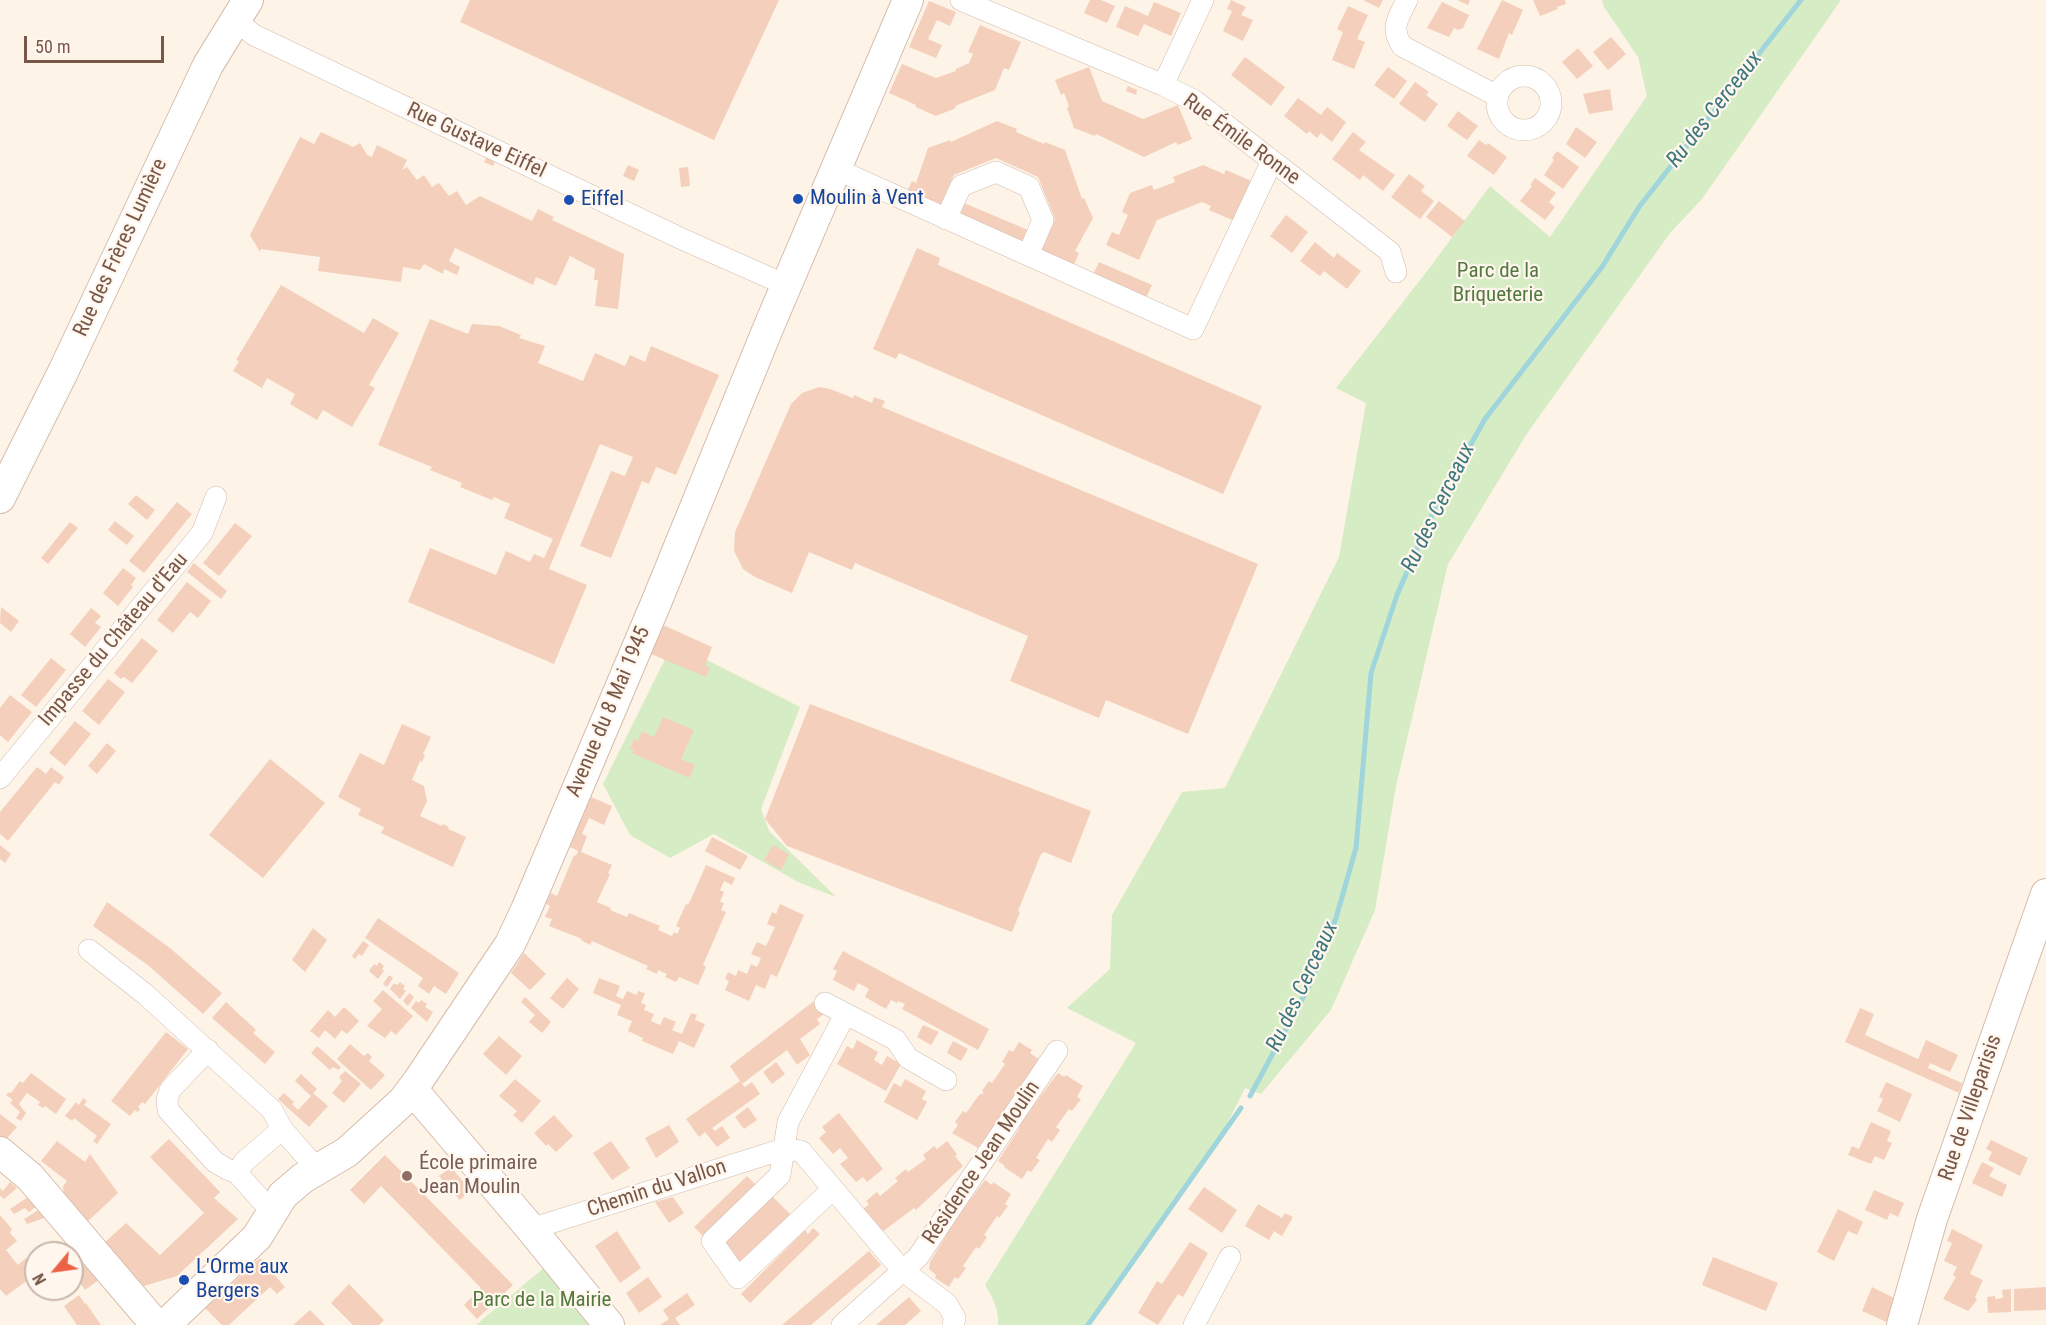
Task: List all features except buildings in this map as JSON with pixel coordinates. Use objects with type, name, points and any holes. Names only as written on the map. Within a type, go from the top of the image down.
[{"type":"street","name":"Avenue du 8 Mai 1945","points":[[165,1325],[257,1237],[283,1196],[303,1178],[347,1152],[403,1101],[504,954],[516,931],[660,592],[786,285],[908,0]]},
{"type":"street","name":"Rue Émile Ronne","points":[[961,0],[1163,85],[1195,102],[1390,252],[1396,272]]},
{"type":"street","points":[[1163,85],[1203,0]]},
{"type":"street","points":[[1407,0],[1396,24],[1395,36],[1402,46],[1497,96]]},
{"type":"street","name":"Rue Gustave Eiffel","points":[[242,10],[254,36],[682,239],[786,285]]},
{"type":"street","name":"Rue des Frères Lumière","points":[[0,498],[63,372],[208,65],[242,10]]},
{"type":"street","points":[[836,169],[1193,329],[1272,161]]},
{"type":"street","points":[[946,219],[962,186],[996,172],[1029,187],[1043,220],[1028,255]]},
{"type":"street","name":"Impasse du Château d'Eau","points":[[0,778],[202,533],[216,497]]},
{"type":"street","name":"Rue de Villeparisis","points":[[1902,1325],[1932,1219],[2046,894]]},
{"type":"street","points":[[89,950],[145,994],[272,1110],[282,1129],[317,1169]]},
{"type":"street","points":[[825,1003],[896,1040],[908,1058],[946,1080]]},
{"type":"street","points":[[833,1189],[738,1278],[712,1241],[780,1174],[788,1122],[845,1015]]},
{"type":"street","points":[[208,1050],[170,1090],[167,1100],[168,1110],[215,1162],[237,1173],[272,1212]]},
{"type":"street","name":"Résidence Jean Moulin","points":[[842,1325],[918,1257],[1057,1051]]},
{"type":"street","points":[[412,1089],[609,1325]]},
{"type":"street","points":[[237,1173],[244,1162],[282,1129]]},
{"type":"street","points":[[783,1149],[801,1151],[902,1270],[947,1304],[955,1318],[953,1325]]},
{"type":"street","name":"Chemin du Vallon","points":[[531,1229],[783,1149]]},
{"type":"street","points":[[0,1152],[30,1176],[156,1325]]},
{"type":"street","points":[[1194,1325],[1230,1257]]},
{"type":"green space","name":"Parc de la Briqueterie","points":[[1602,0],[1841,0],[1702,199],[1670,233],[1526,435],[1448,564],[1396,786],[1375,910],[1331,1010],[1261,1094],[1245,1088],[1214,1150],[1105,1306],[1088,1325],[998,1325],[995,1304],[985,1285],[1136,1043],[1067,1008],[1110,969],[1112,915],[1182,792],[1225,788],[1339,557],[1366,403],[1336,388],[1490,186],[1550,237],[1647,96],[1638,57],[1604,7]]},
{"type":"green space","points":[[673,643],[800,707],[761,809],[769,831],[836,897],[798,882],[714,834],[670,858],[630,835],[603,784]]},
{"type":"green space","name":"Parc de la Mairie","points":[[545,1267],[590,1325],[476,1325]]},
{"type":"waterway","name":"Ru des Cerceaux","points":[[1250,1096],[1308,988],[1336,918],[1356,848],[1371,673],[1397,595],[1435,508],[1485,419],[1602,267],[1639,207],[1801,0]]},
{"type":"waterway","name":"Ru des Cerceaux","points":[[1088,1325],[1241,1108]]},
{"type":"place","name":"Moulin à Vent","points":[[798,199]]},
{"type":"place","name":"Eiffel","points":[[569,200]]},
{"type":"place","name":"École primaire Jean Moulin","points":[[407,1176]]},
{"type":"place","name":"L'Orme aux Bergers","points":[[184,1280]]}]
